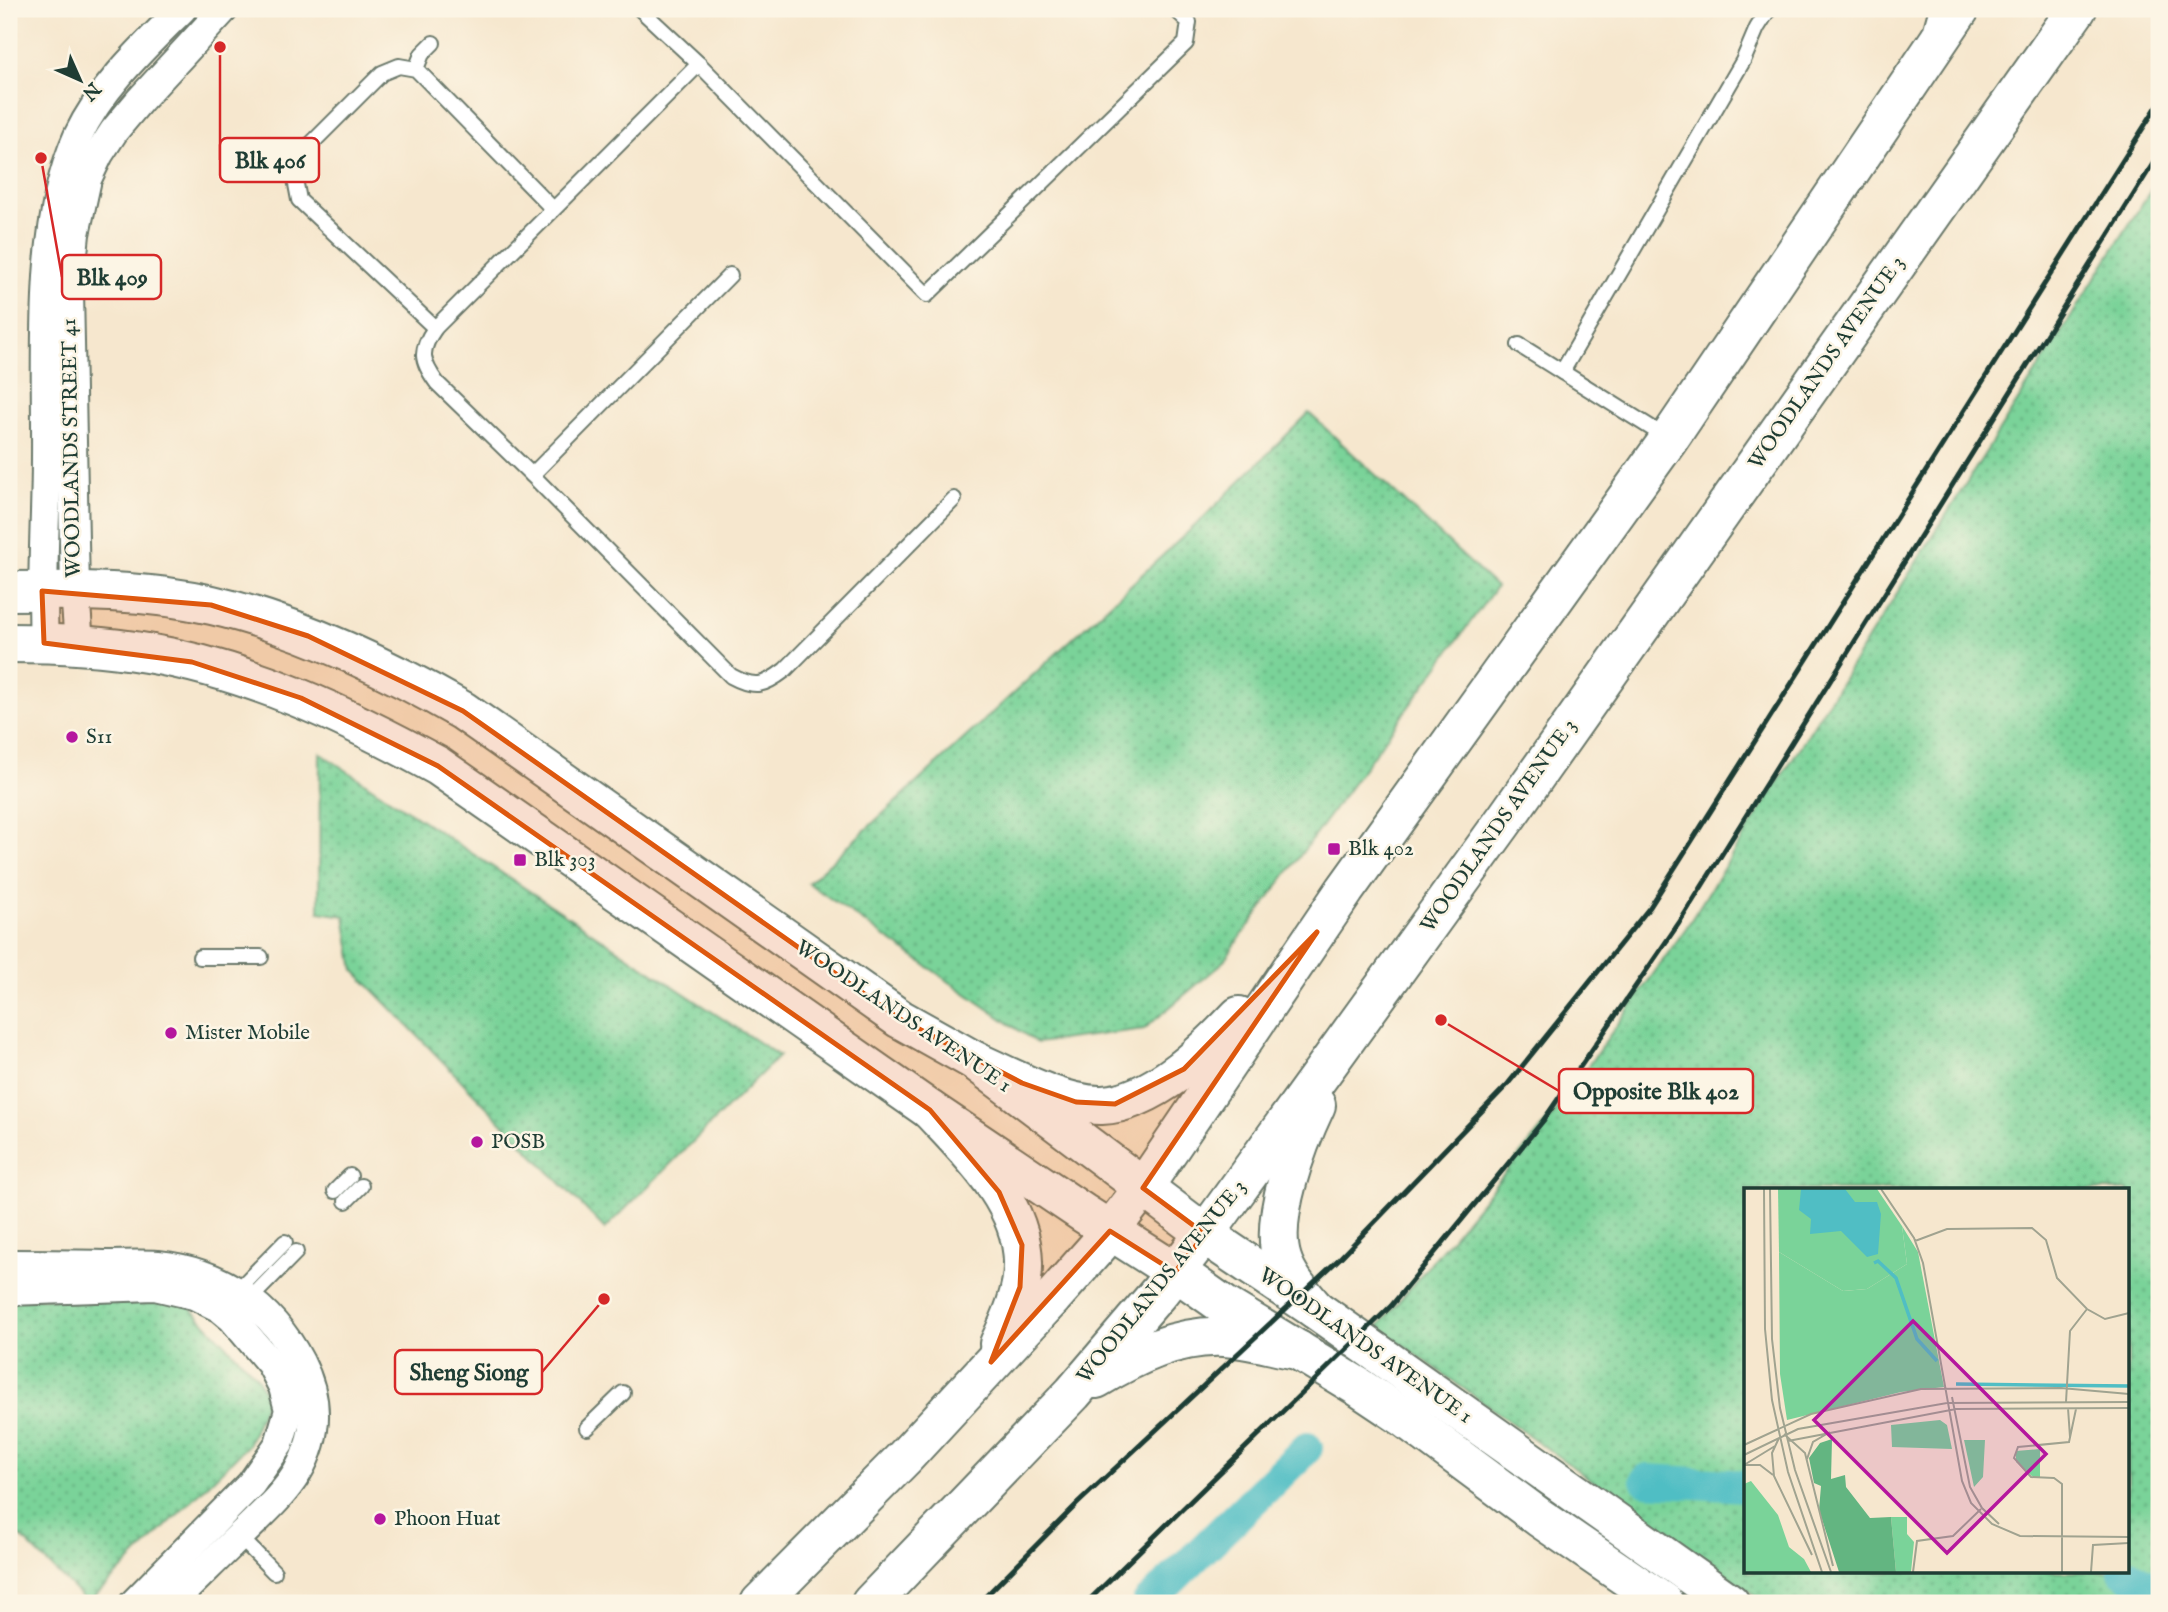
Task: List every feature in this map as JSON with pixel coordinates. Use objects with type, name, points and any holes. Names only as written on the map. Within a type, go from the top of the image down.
[{"type":"main road","name":"WOODLANDS AVENUE 3","points":[[871,1603],[1073,1393],[1205,1234],[1506,818],[2077,9]]},
{"type":"main road","points":[[760,1603],[905,1457],[1053,1297],[1143,1188],[1317,932],[1669,439],[1950,17]]},
{"type":"main road","name":"WOODLANDS AVENUE 1","points":[[42,591],[150,596],[211,605],[308,636],[416,684],[463,711],[900,1019],[975,1061],[1205,1234],[1315,1309],[1698,1596]]},
{"type":"main road","name":"WOODLANDS AVENUE 1","points":[[44,644],[158,655],[244,678],[352,720],[438,766],[930,1110],[1225,1306],[1405,1418],[1540,1518],[1698,1596]]},
{"type":"main road","points":[[975,1061],[1022,1083],[1076,1102],[1115,1104],[1134,1097],[1184,1069],[1206,1050],[1317,932]]},
{"type":"main road","points":[[1315,1309],[1288,1274],[1282,1258],[1278,1229],[1286,1187],[1309,1119],[1363,1017]]},
{"type":"main road","points":[[930,1110],[969,1153],[999,1192],[1010,1212],[1021,1245],[1024,1263],[1020,1287],[1005,1332],[991,1362]]},
{"type":"main road","points":[[1073,1393],[1143,1354],[1185,1340],[1225,1337],[1298,1350]]},
{"type":"street","name":"WOODLANDS STREET 41","points":[[44,644],[42,591],[46,478],[47,278],[63,178],[78,135],[104,93],[139,52],[182,9]]},
{"type":"street","name":"WOODLANDS STREET 41","points":[[42,591],[75,234],[87,179],[114,131],[224,9]]},
{"type":"street","points":[[9,1264],[158,1265],[209,1278],[235,1304],[283,1387],[289,1410],[279,1444],[251,1483],[134,1603]]},
{"type":"street","points":[[9,1291],[155,1286],[235,1304],[272,1319],[302,1366],[313,1392],[314,1422],[310,1446],[296,1474],[276,1501],[171,1603]]},
{"type":"lane","points":[[640,9],[699,64],[927,295],[1186,43],[1189,22],[1175,9]]},
{"type":"lane","points":[[1562,372],[1744,61],[1757,29],[1769,9]]},
{"type":"lane","points":[[416,69],[422,54],[433,43]]},
{"type":"lane","points":[[699,64],[435,328],[423,349],[423,360],[429,372],[731,676],[743,683],[755,685],[768,682],[786,670],[954,499]]},
{"type":"lane","points":[[435,328],[299,200],[292,163],[382,73],[399,66],[416,69],[553,209]]},
{"type":"lane","points":[[532,475],[730,275]]},
{"type":"lane","points":[[1519,345],[1669,439]]},
{"type":"lane","points":[[200,957],[261,957]]},
{"type":"lane","points":[[350,1176],[341,1196],[361,1186]]},
{"type":"lane","points":[[235,1304],[290,1247]]},
{"type":"lane","points":[[587,1428],[623,1393]]},
{"type":"lane","points":[[220,1516],[274,1572]]},
{"type":"highlighted area","points":[[42,591],[211,605],[308,636],[463,711],[900,1019],[1022,1083],[1076,1102],[1115,1104],[1184,1069],[1317,932],[1143,1188],[1205,1234],[1175,1272],[1110,1231],[991,1362],[1020,1287],[1022,1245],[999,1192],[930,1110],[438,766],[301,698],[192,662],[44,643]]},
{"type":"green space","points":[[2159,177],[2159,1603],[1767,1603],[1378,1327],[1553,1115],[1686,928]]},
{"type":"green space","points":[[1309,413],[1496,587],[1221,964],[1144,1029],[1037,1043],[808,883],[1201,520]]},
{"type":"green space","points":[[320,753],[779,1056],[605,1229],[354,970],[345,916],[319,912]]},
{"type":"green space","points":[[9,1298],[184,1301],[258,1378],[267,1399],[248,1445],[88,1603],[9,1525]]},
{"type":"waterway","points":[[1148,1603],[1307,1448]]},
{"type":"waterway","points":[[1646,1480],[1744,1486]]},
{"type":"waterway","points":[[2128,1574],[2159,1591]]},
{"type":"railway","points":[[979,1603],[1077,1504],[1339,1259],[1507,1085],[1650,907],[2159,103]]},
{"type":"railway","points":[[1086,1603],[1391,1306],[1543,1121],[1679,923],[2159,154]]},
{"type":"place","name":"Blk 406","points":[[220,47]]},
{"type":"place","name":"Blk 409","points":[[41,158]]},
{"type":"place","name":"S11","points":[[72,737]]},
{"type":"place","name":"Blk 402","points":[[1334,849]]},
{"type":"place","name":"Blk 303","points":[[520,860]]},
{"type":"place","name":"Opposite Blk 402","points":[[1441,1020]]},
{"type":"place","name":"Mister Mobile","points":[[171,1033]]},
{"type":"place","name":"POSB","points":[[477,1142]]},
{"type":"place","name":"Sheng Siong","points":[[604,1299]]},
{"type":"place","name":"Phoon Huat","points":[[380,1519]]}]
